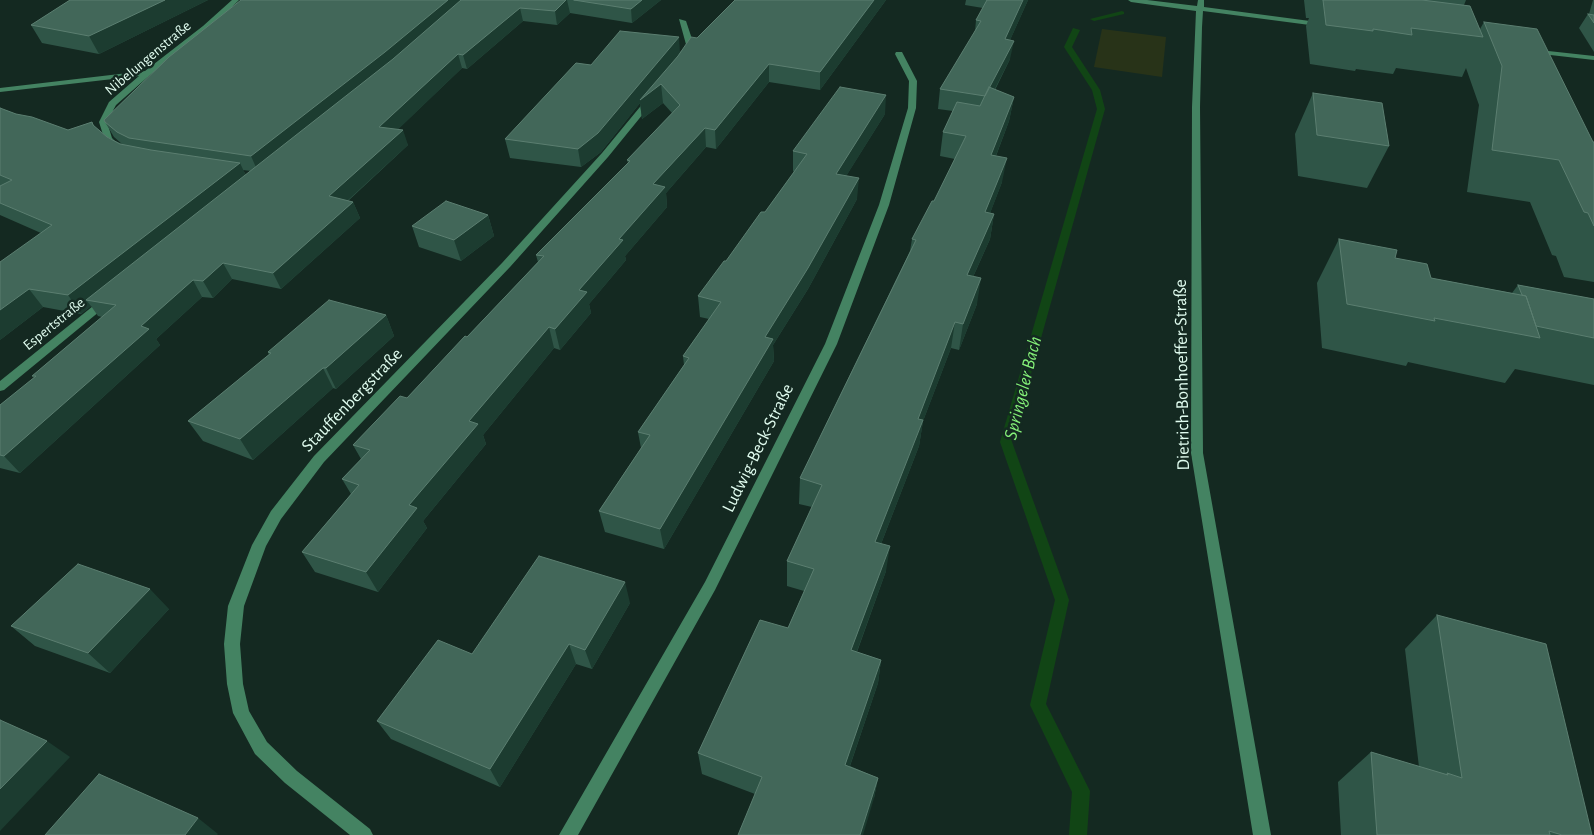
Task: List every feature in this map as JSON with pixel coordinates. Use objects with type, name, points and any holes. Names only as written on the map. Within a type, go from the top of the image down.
[{"type":"street","name":"Nibelungenstraße","points":[[128,154],[113,145],[108,139],[103,122],[112,104],[147,73],[206,28],[236,0]]},
{"type":"street","points":[[1131,0],[1200,5],[1336,26]]},
{"type":"street","name":"Dietrich-Bonhoeffer-Straße","points":[[1200,5],[1196,107],[1197,453],[1262,835]]},
{"type":"street","points":[[680,63],[691,48],[682,21]]},
{"type":"street","points":[[1526,50],[1594,58]]},
{"type":"street","name":"Ludwig-Beck-Straße","points":[[568,835],[710,586],[831,344],[884,205],[912,108],[913,81],[899,54]]},
{"type":"street","points":[[0,90],[147,73]]},
{"type":"street","name":"Stauffenbergstraße","points":[[364,835],[291,777],[261,748],[241,712],[235,684],[232,644],[236,606],[259,544],[276,515],[319,459],[506,265],[605,155],[662,86]]},
{"type":"street","name":"Espertstraße","points":[[0,387],[114,294]]},
{"type":"green space","points":[[1102,29],[1166,37],[1162,77],[1094,67]]},
{"type":"building","points":[[70,0],[165,0],[89,36],[31,25]]},
{"type":"building","points":[[241,0],[448,0],[385,52],[251,156],[129,138],[117,132],[105,122],[104,120],[169,57]]},
{"type":"building","points":[[461,0],[566,0],[555,11],[520,8],[463,55],[458,54],[379,127],[403,130],[329,196],[353,202],[273,273],[223,263],[203,281],[193,280],[141,326],[149,329],[4,456],[0,455],[0,405],[36,376],[32,376],[116,305],[86,300],[393,59]]},
{"type":"building","points":[[574,0],[642,0],[631,9]]},
{"type":"building","points":[[735,0],[874,0],[820,72],[769,64],[715,130],[705,128],[653,184],[665,187],[619,239],[623,240],[579,290],[587,292],[555,329],[549,327],[469,421],[478,424],[409,505],[417,508],[366,572],[302,552],[359,485],[342,479],[370,450],[353,445],[400,396],[407,398],[465,336],[467,337],[544,256],[536,255],[630,161],[627,160],[680,105],[661,84],[640,100],[678,56],[691,37],[697,38]]},
{"type":"building","points":[[987,0],[1023,0],[1005,39],[1014,41],[985,96],[940,89],[981,21],[976,20]]},
{"type":"building","points":[[1323,0],[1422,0],[1470,6],[1483,37],[1411,28],[1412,35],[1326,25]]},
{"type":"building","points":[[1588,14],[1594,15],[1594,23]]},
{"type":"building","points":[[1484,22],[1537,29],[1594,142],[1594,226],[1588,213],[1584,212],[1559,160],[1492,150],[1502,66]]},
{"type":"building","points":[[620,31],[679,37],[598,133],[578,149],[505,139],[576,63],[591,65]]},
{"type":"building","points":[[840,87],[886,95],[836,174],[859,178],[808,268],[765,337],[773,339],[660,529],[599,511],[650,435],[638,432],[689,358],[683,356],[721,302],[698,296],[761,212],[765,212],[807,154],[793,151]]},
{"type":"building","points":[[989,87],[1014,97],[991,155],[1007,158],[985,212],[994,214],[967,275],[981,278],[963,324],[955,322],[918,419],[923,420],[875,542],[890,546],[851,650],[881,660],[845,765],[878,778],[860,835],[738,835],[762,777],[698,753],[760,620],[788,628],[814,569],[787,561],[822,485],[800,478],[916,240],[912,239],[932,201],[934,201],[966,136],[943,132],[957,102],[980,106]]},
{"type":"building","points":[[1313,93],[1382,103],[1389,146],[1317,135]]},
{"type":"building","points":[[0,108],[68,130],[92,122],[107,137],[120,144],[240,163],[68,295],[29,289],[0,310],[0,262],[52,225],[0,203],[0,186],[12,180],[0,175]]},
{"type":"building","points":[[446,201],[488,215],[454,240],[412,226]]},
{"type":"building","points":[[1339,239],[1397,250],[1395,258],[1427,264],[1431,278],[1526,296],[1540,338],[1347,304]]},
{"type":"building","points":[[1518,285],[1594,299],[1594,338],[1536,326],[1526,296],[1522,295]]},
{"type":"building","points":[[329,300],[386,315],[326,368],[323,368],[240,439],[188,421],[271,353],[268,352]]},
{"type":"building","points":[[539,556],[625,582],[585,650],[569,644],[490,769],[377,721],[438,640],[472,654]]},
{"type":"building","points":[[78,564],[150,589],[88,653],[11,626]]},
{"type":"building","points":[[1437,615],[1546,644],[1592,835],[1562,835],[1549,831],[1550,835],[1377,835],[1371,752],[1462,778]]},
{"type":"building","points":[[0,720],[47,741],[0,789]]},
{"type":"building","points":[[99,774],[198,818],[185,835],[45,835]]},
{"type":"waterway","name":"Springeler Bach","points":[[1094,19],[1122,13]]},
{"type":"waterway","name":"Springeler Bach","points":[[1076,30],[1068,47],[1096,90],[1101,109],[1006,442],[1062,600],[1038,705],[1081,791],[1078,835]]}]
